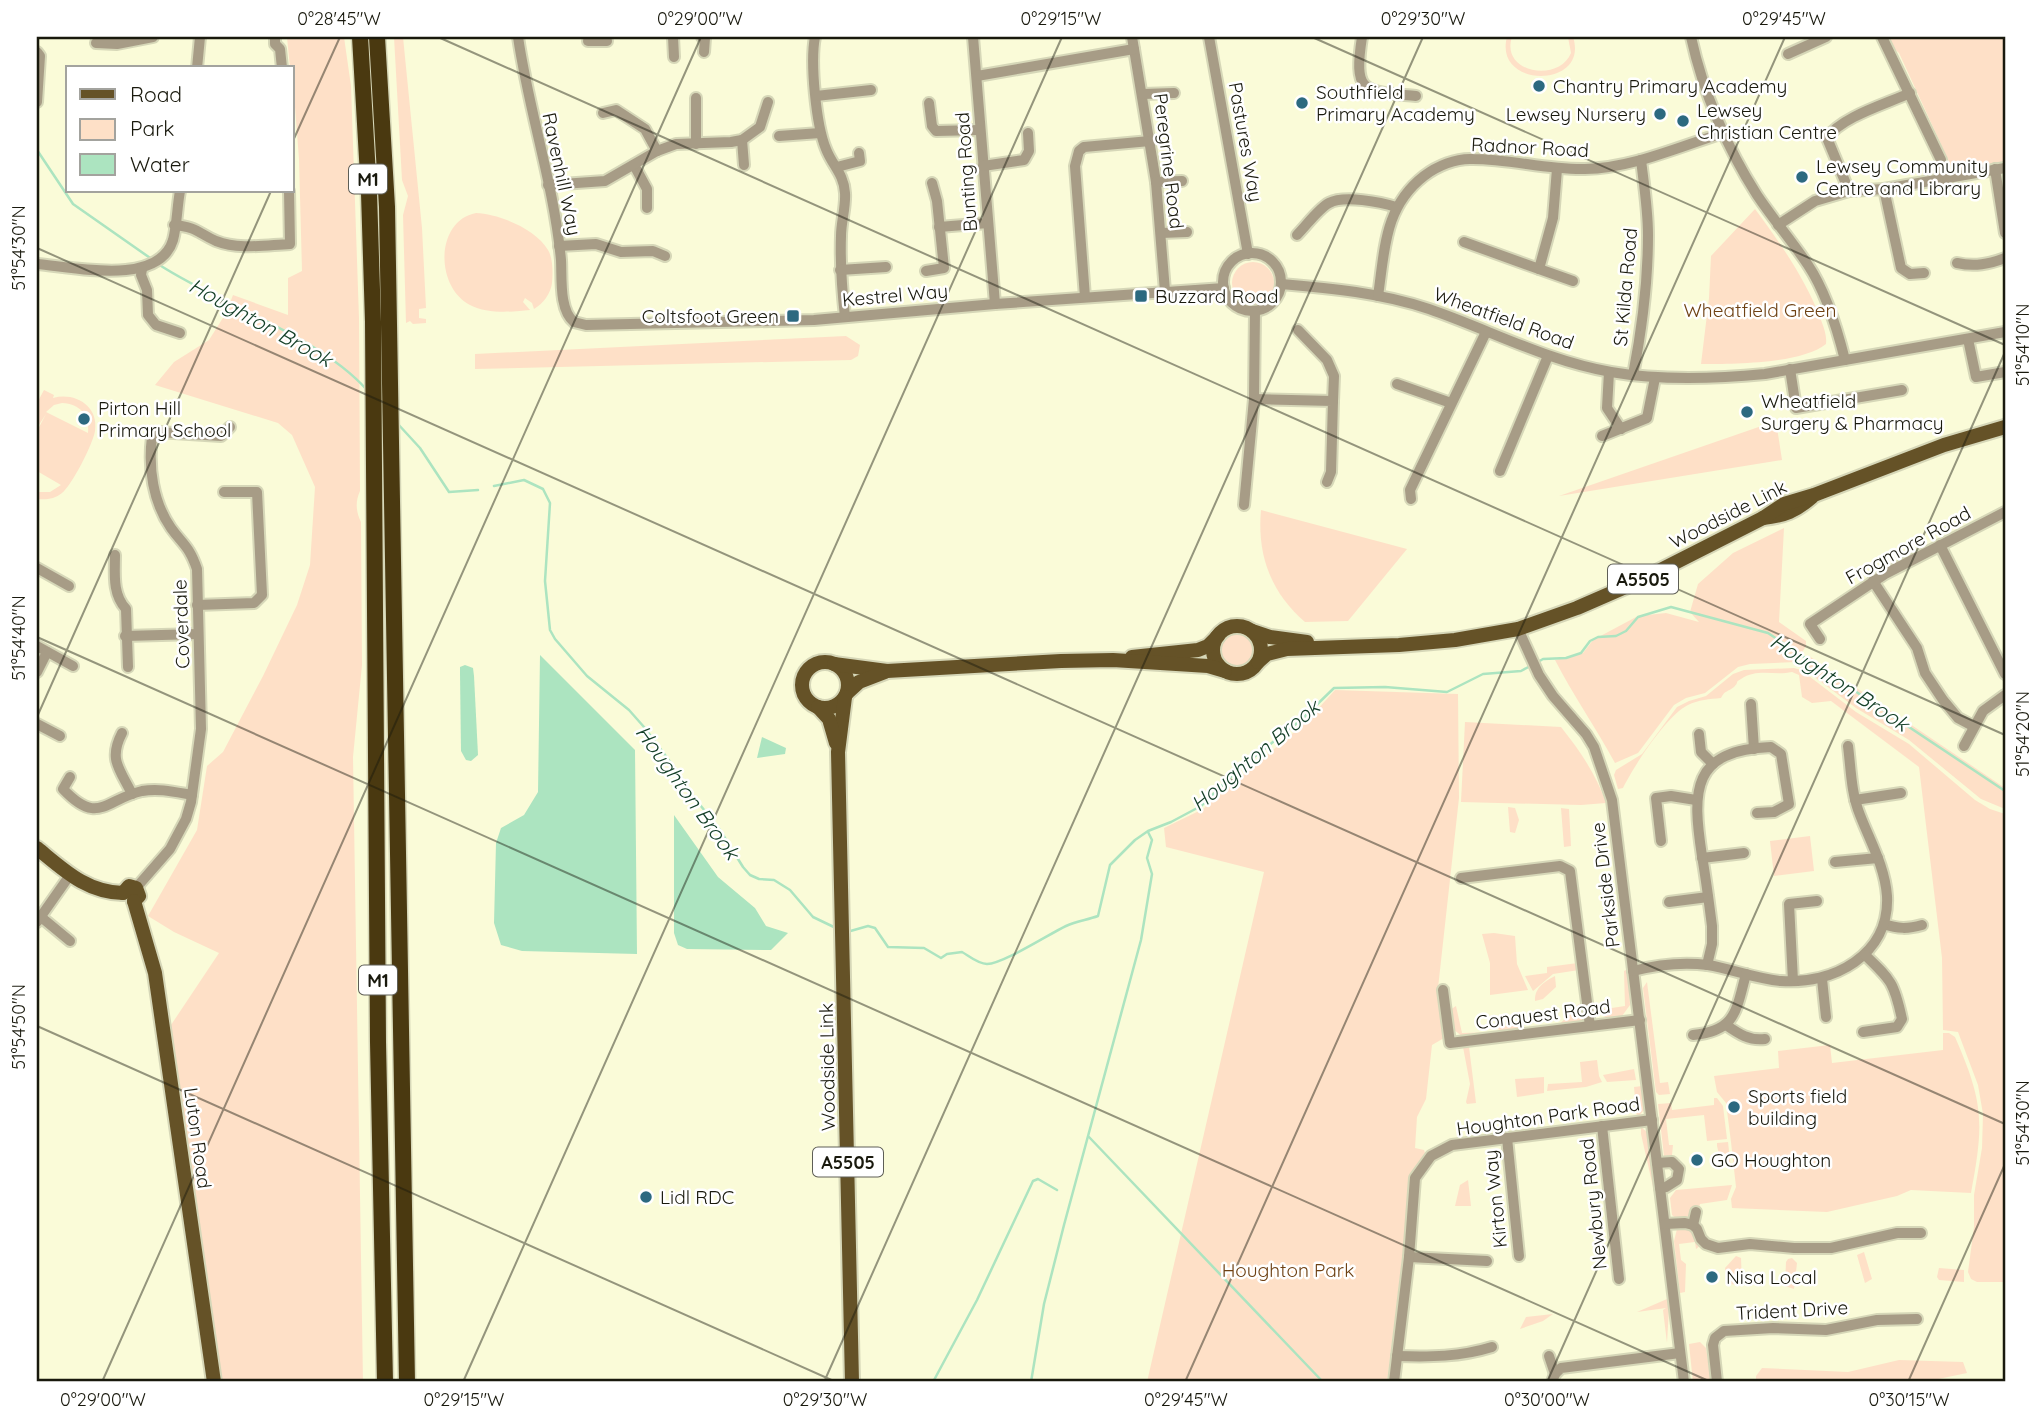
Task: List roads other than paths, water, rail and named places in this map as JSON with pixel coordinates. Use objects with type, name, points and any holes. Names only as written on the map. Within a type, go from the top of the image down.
[{"type":"highway","name":"M1","points":[[360,37],[373,322],[381,347],[390,398],[407,1382]]},
{"type":"highway","name":"M1","points":[[377,37],[387,207],[390,321],[373,381],[378,1042],[385,1382]]},
{"type":"highway","points":[[376,1382],[374,1138],[378,1042]]},
{"type":"main road","name":"Woodside Link","points":[[834,664],[887,671],[1061,660],[1113,660],[1208,666],[1243,674],[1267,654],[1278,651],[1428,643],[1518,629],[1598,600],[1763,518],[1786,516],[1814,495],[1944,445],[2005,427]]},
{"type":"main road","name":"Woodside Link","points":[[1113,660],[1198,650],[1235,626],[1270,637],[1344,647]]},
{"type":"main road","points":[[1248,629],[1259,639],[1261,654],[1258,662]]},
{"type":"main road","points":[[1218,636],[1214,655],[1225,671]]},
{"type":"main road","name":"A5505","points":[[834,664],[820,663],[808,670],[804,676],[805,696],[818,707],[836,706],[846,695]]},
{"type":"main road","points":[[834,664],[846,676],[846,695]]},
{"type":"main road","name":"Woodside Link","points":[[852,1382],[838,752],[846,695],[859,682],[887,671]]},
{"type":"main road","name":"Woodside Link","points":[[818,707],[831,723],[838,752]]},
{"type":"main road","points":[[37,848],[70,875],[94,889],[131,894]]},
{"type":"main road","name":"Luton Road","points":[[131,894],[155,973],[214,1382]]},
{"type":"street","points":[[96,43],[117,44],[153,37]]},
{"type":"street","points":[[197,66],[200,37]]},
{"type":"street","points":[[275,37],[275,44],[280,49],[282,66]]},
{"type":"street","name":"Ravenhill Way","points":[[519,37],[524,78],[559,246],[565,309],[570,318]]},
{"type":"street","points":[[673,37],[674,57]]},
{"type":"street","points":[[702,37],[705,38],[704,52]]},
{"type":"street","points":[[816,37],[813,56],[820,134],[827,153],[843,178],[845,194],[840,270],[845,317]]},
{"type":"street","name":"Bunting Road","points":[[973,37],[995,304]]},
{"type":"street","name":"Peregrine Road","points":[[1132,37],[1156,183],[1165,291]]},
{"type":"street","name":"Pastures Way","points":[[1209,37],[1248,254]]},
{"type":"street","points":[[1363,37],[1357,69],[1363,84],[1375,92],[1416,96]]},
{"type":"street","points":[[1691,37],[1702,77],[1723,133],[1758,195],[1809,267],[1829,308],[1845,360]]},
{"type":"street","points":[[1788,54],[1826,37]]},
{"type":"street","points":[[1882,37],[1941,160],[1943,177]]},
{"type":"street","points":[[977,76],[1135,49]]},
{"type":"street","points":[[37,52],[40,56],[37,102]]},
{"type":"street","points":[[817,96],[871,90]]},
{"type":"street","points":[[1143,94],[1174,93]]},
{"type":"street","points":[[1849,191],[1827,138],[1833,129],[1841,124],[1910,93]]},
{"type":"street","points":[[696,99],[696,144]]},
{"type":"street","points":[[548,185],[605,181],[657,151],[676,144],[742,140],[763,130],[768,102]]},
{"type":"street","points":[[929,103],[932,126],[936,131],[980,130]]},
{"type":"street","points":[[603,113],[616,110],[645,129],[657,151]]},
{"type":"street","points":[[984,166],[1024,160],[1028,156],[1028,133]]},
{"type":"street","name":"Radnor Road","points":[[1378,296],[1385,244],[1396,207],[1410,187],[1432,170],[1453,162],[1472,159],[1558,169],[1614,166],[1723,133]]},
{"type":"street","points":[[779,136],[820,134]]},
{"type":"street","points":[[742,140],[744,165]]},
{"type":"street","points":[[1085,297],[1076,166],[1079,151],[1084,146],[1150,141]]},
{"type":"street","points":[[837,167],[860,161],[859,153]]},
{"type":"street","name":"St Kilda Road","points":[[1633,375],[1647,272],[1648,233],[1641,160]]},
{"type":"street","points":[[634,164],[647,189],[648,208]]},
{"type":"street","points":[[1778,225],[1815,201],[1849,191],[1884,189],[2000,168],[2005,233]]},
{"type":"street","points":[[1539,270],[1553,218],[1558,169]]},
{"type":"street","points":[[1156,183],[1182,181]]},
{"type":"street","points":[[926,271],[943,268],[937,201],[932,183]]},
{"type":"street","points":[[1884,189],[1901,268],[1910,274],[1924,273]]},
{"type":"street","points":[[37,264],[128,271],[146,267],[162,257],[172,241],[180,192]]},
{"type":"street","points":[[174,225],[191,227],[216,241],[232,245],[290,244],[289,192]]},
{"type":"street","points":[[1297,235],[1328,203],[1341,200],[1384,203],[1396,207]]},
{"type":"street","points":[[939,226],[988,223]]},
{"type":"street","points":[[1161,233],[1187,232]]},
{"type":"street","points":[[1464,242],[1573,281]]},
{"type":"street","points":[[559,246],[596,244],[621,253],[653,246],[665,256]]},
{"type":"street","points":[[1248,254],[1256,254],[1272,261],[1281,284],[1276,299],[1263,309],[1255,311],[1238,308],[1227,296],[1224,288],[1226,270],[1239,257],[1248,254]]},
{"type":"street","points":[[1957,263],[1972,266],[2005,258]]},
{"type":"street","points":[[146,267],[141,275],[147,290],[148,315],[156,325],[180,333]]},
{"type":"street","points":[[840,270],[886,267]]},
{"type":"street","name":"Wheatfield Road","points":[[1281,284],[1378,296],[1427,308],[1548,356],[1609,372],[1656,378],[1725,378],[2005,332]]},
{"type":"street","name":"Kestrel Way","points":[[570,318],[586,325],[750,322],[1224,288]]},
{"type":"street","points":[[1244,505],[1254,399],[1255,311]]},
{"type":"street","points":[[1298,330],[1327,360],[1334,376],[1331,472],[1327,482]]},
{"type":"street","points":[[1411,499],[1410,490],[1486,332]]},
{"type":"street","points":[[1968,339],[1976,377],[2005,372]]},
{"type":"street","points":[[1500,471],[1548,356]]},
{"type":"street","points":[[1790,369],[1796,408],[1902,390]]},
{"type":"street","points":[[1609,372],[1607,408],[1621,429]]},
{"type":"street","points":[[1602,436],[1647,418],[1656,378]]},
{"type":"street","points":[[1396,384],[1451,403]]},
{"type":"street","points":[[1254,399],[1334,401]]},
{"type":"street","name":"Coverdale","points":[[131,894],[170,849],[186,819],[201,729],[197,569],[190,550],[170,527],[156,499],[150,450],[152,437],[158,432],[221,436],[230,427]]},
{"type":"street","points":[[197,605],[254,603],[262,595],[258,480]]},
{"type":"street","points":[[224,492],[257,492]]},
{"type":"street","name":"Frogmore Road","points":[[1820,639],[1810,624],[1873,581],[2005,512]]},
{"type":"street","points":[[1940,545],[2005,674]]},
{"type":"street","points":[[116,555],[114,579],[121,604],[126,609],[128,667]]},
{"type":"street","points":[[37,568],[69,586]]},
{"type":"street","points":[[1873,581],[1917,648],[1925,673],[1943,700],[1958,718],[1973,726]]},
{"type":"street","name":"Parkside Drive","points":[[1518,629],[1539,675],[1553,696],[1586,734],[1601,762],[1612,800],[1684,1382]]},
{"type":"street","points":[[125,636],[198,634]]},
{"type":"street","points":[[37,672],[42,649],[74,666]]},
{"type":"street","points":[[1964,746],[1973,726],[1989,705],[2005,695]]},
{"type":"street","points":[[1751,704],[1754,749]]},
{"type":"street","points":[[37,724],[60,736]]},
{"type":"street","points":[[122,733],[115,747],[114,757],[132,794]]},
{"type":"street","points":[[1699,734],[1701,752],[1713,764]]},
{"type":"street","points":[[1633,971],[1684,964],[1707,965],[1782,981],[1822,979],[1840,972],[1865,954],[1884,924],[1887,892],[1878,858],[1855,800],[1848,746]]},
{"type":"street","points":[[1707,965],[1712,944],[1696,800],[1702,779],[1722,757],[1770,747],[1779,751],[1790,800],[1787,806],[1780,810],[1756,813]]},
{"type":"street","points":[[63,789],[69,777]]},
{"type":"street","points":[[49,787],[63,789],[79,805],[89,809],[152,789],[192,795]]},
{"type":"street","points":[[1855,800],[1901,793]]},
{"type":"street","points":[[1661,841],[1656,798],[1671,796],[1696,800]]},
{"type":"street","points":[[1702,858],[1744,853]]},
{"type":"street","points":[[1835,862],[1878,858]]},
{"type":"street","points":[[1461,878],[1568,863],[1572,874],[1590,1026]]},
{"type":"street","points":[[70,875],[39,920],[70,941]]},
{"type":"street","points":[[1669,902],[1708,897]]},
{"type":"street","points":[[1793,981],[1789,904],[1817,901]]},
{"type":"street","points":[[1884,924],[1909,929],[1922,925]]},
{"type":"street","points":[[1863,1032],[1897,1027],[1902,1019],[1891,980],[1865,954]]},
{"type":"street","points":[[1693,1035],[1712,1033],[1726,1025],[1738,1005],[1746,974]]},
{"type":"street","points":[[1822,979],[1826,1017]]},
{"type":"street","name":"Conquest Road","points":[[1443,990],[1450,1043]]},
{"type":"street","name":"Conquest Road","points":[[1437,1045],[1640,1020]]},
{"type":"street","points":[[1726,1025],[1746,1038],[1755,1041],[1765,1039]]},
{"type":"street","name":"Houghton Park Road","points":[[1394,1382],[1409,1257],[1415,1178],[1425,1162],[1452,1145],[1652,1120]]},
{"type":"street","name":"Newbury Road","points":[[1602,1126],[1619,1279]]},
{"type":"street","name":"Kirton Way","points":[[1507,1138],[1519,1256]]},
{"type":"street","points":[[1657,1163],[1672,1162],[1679,1170],[1677,1180],[1667,1188],[1660,1188]]},
{"type":"street","points":[[1693,1226],[1696,1212]]},
{"type":"street","points":[[1665,1224],[1685,1223],[1693,1226],[1706,1244],[1718,1248],[1750,1244],[1831,1248],[1897,1233],[1921,1233]]},
{"type":"street","name":"Kirton Way","points":[[1409,1257],[1488,1261]]},
{"type":"street","name":"Trident Drive","points":[[1717,1382],[1713,1345],[1715,1338],[1724,1331],[1773,1328],[1826,1330],[1877,1320],[1917,1319]]},
{"type":"street","points":[[1397,1356],[1466,1355],[1492,1347]]},
{"type":"street","points":[[1553,1378],[1561,1368],[1681,1353]]},
{"type":"street","points":[[1549,1356],[1553,1378]]},
{"type":"water","points":[[540,655],[635,750],[637,954],[522,951],[501,945],[494,923],[496,843],[501,828],[524,815],[538,792]]},
{"type":"water","points":[[465,665],[473,668],[474,676],[478,755],[471,761],[466,760],[461,751],[460,667]]},
{"type":"water","points":[[762,737],[786,748],[785,754],[757,758]]},
{"type":"water","points":[[674,815],[718,877],[755,908],[766,926],[788,933],[771,950],[687,949],[678,945],[674,933]]},
{"type":"waterway","name":"Houghton Brook","points":[[37,150],[73,204],[153,260]]},
{"type":"waterway","name":"Houghton Brook","points":[[158,264],[323,353],[367,390]]},
{"type":"waterway","name":"Houghton Brook","points":[[397,423],[420,448],[449,492],[478,490]]},
{"type":"waterway","name":"Houghton Brook","points":[[494,486],[524,480],[543,489],[550,503],[545,581],[550,630],[555,639],[587,676],[629,710],[644,727],[750,875],[774,880],[790,890],[813,917],[838,929]]},
{"type":"waterway","name":"Houghton Brook","points":[[1538,662],[1581,653],[1590,641],[1598,637],[1616,636],[1626,631],[1638,617],[1671,607],[1768,633],[2005,791]]},
{"type":"waterway","name":"Houghton Brook","points":[[847,932],[868,926],[875,928],[888,947],[924,948],[941,958],[947,954],[962,952],[984,964],[994,963],[1066,926],[1098,916],[1110,865],[1135,840],[1201,806],[1240,768],[1301,720],[1334,688],[1385,687],[1447,692],[1483,674],[1521,671],[1532,665]]},
{"type":"waterway","points":[[1031,1382],[1044,1304],[1141,940],[1152,874],[1147,858],[1152,840],[1148,832]]},
{"type":"waterway","points":[[1089,1137],[1323,1382]]},
{"type":"waterway","points":[[933,1382],[977,1300],[1033,1181],[1038,1179],[1057,1190]]},
{"type":"place","name":"Chantry Primary Academy","points":[[1539,86]]},
{"type":"place","name":"Southfield Primary Academy","points":[[1302,103]]},
{"type":"place","name":"Lewsey Nursery","points":[[1660,114]]},
{"type":"place","name":"Lewsey Christian Centre","points":[[1683,121]]},
{"type":"place","name":"Lewsey Community Centre and Library","points":[[1802,177]]},
{"type":"place","name":"Buzzard Road","points":[[1141,296]]},
{"type":"place","name":"Coltsfoot Green","points":[[793,316]]},
{"type":"place","name":"Wheatfield Surgery & Pharmacy","points":[[1747,412]]},
{"type":"place","name":"Pirton Hill Primary School","points":[[84,419]]},
{"type":"place","name":"Sports field building","points":[[1734,1107]]},
{"type":"place","name":"GO Houghton","points":[[1697,1160]]},
{"type":"place","name":"Lidl RDC","points":[[646,1197]]},
{"type":"place","name":"Nisa Local","points":[[1712,1277]]},
{"type":"park label","name":"Wheatfield Green","points":[[1760,310]]},
{"type":"park label","name":"Houghton Park","points":[[1288,1270]]}]
